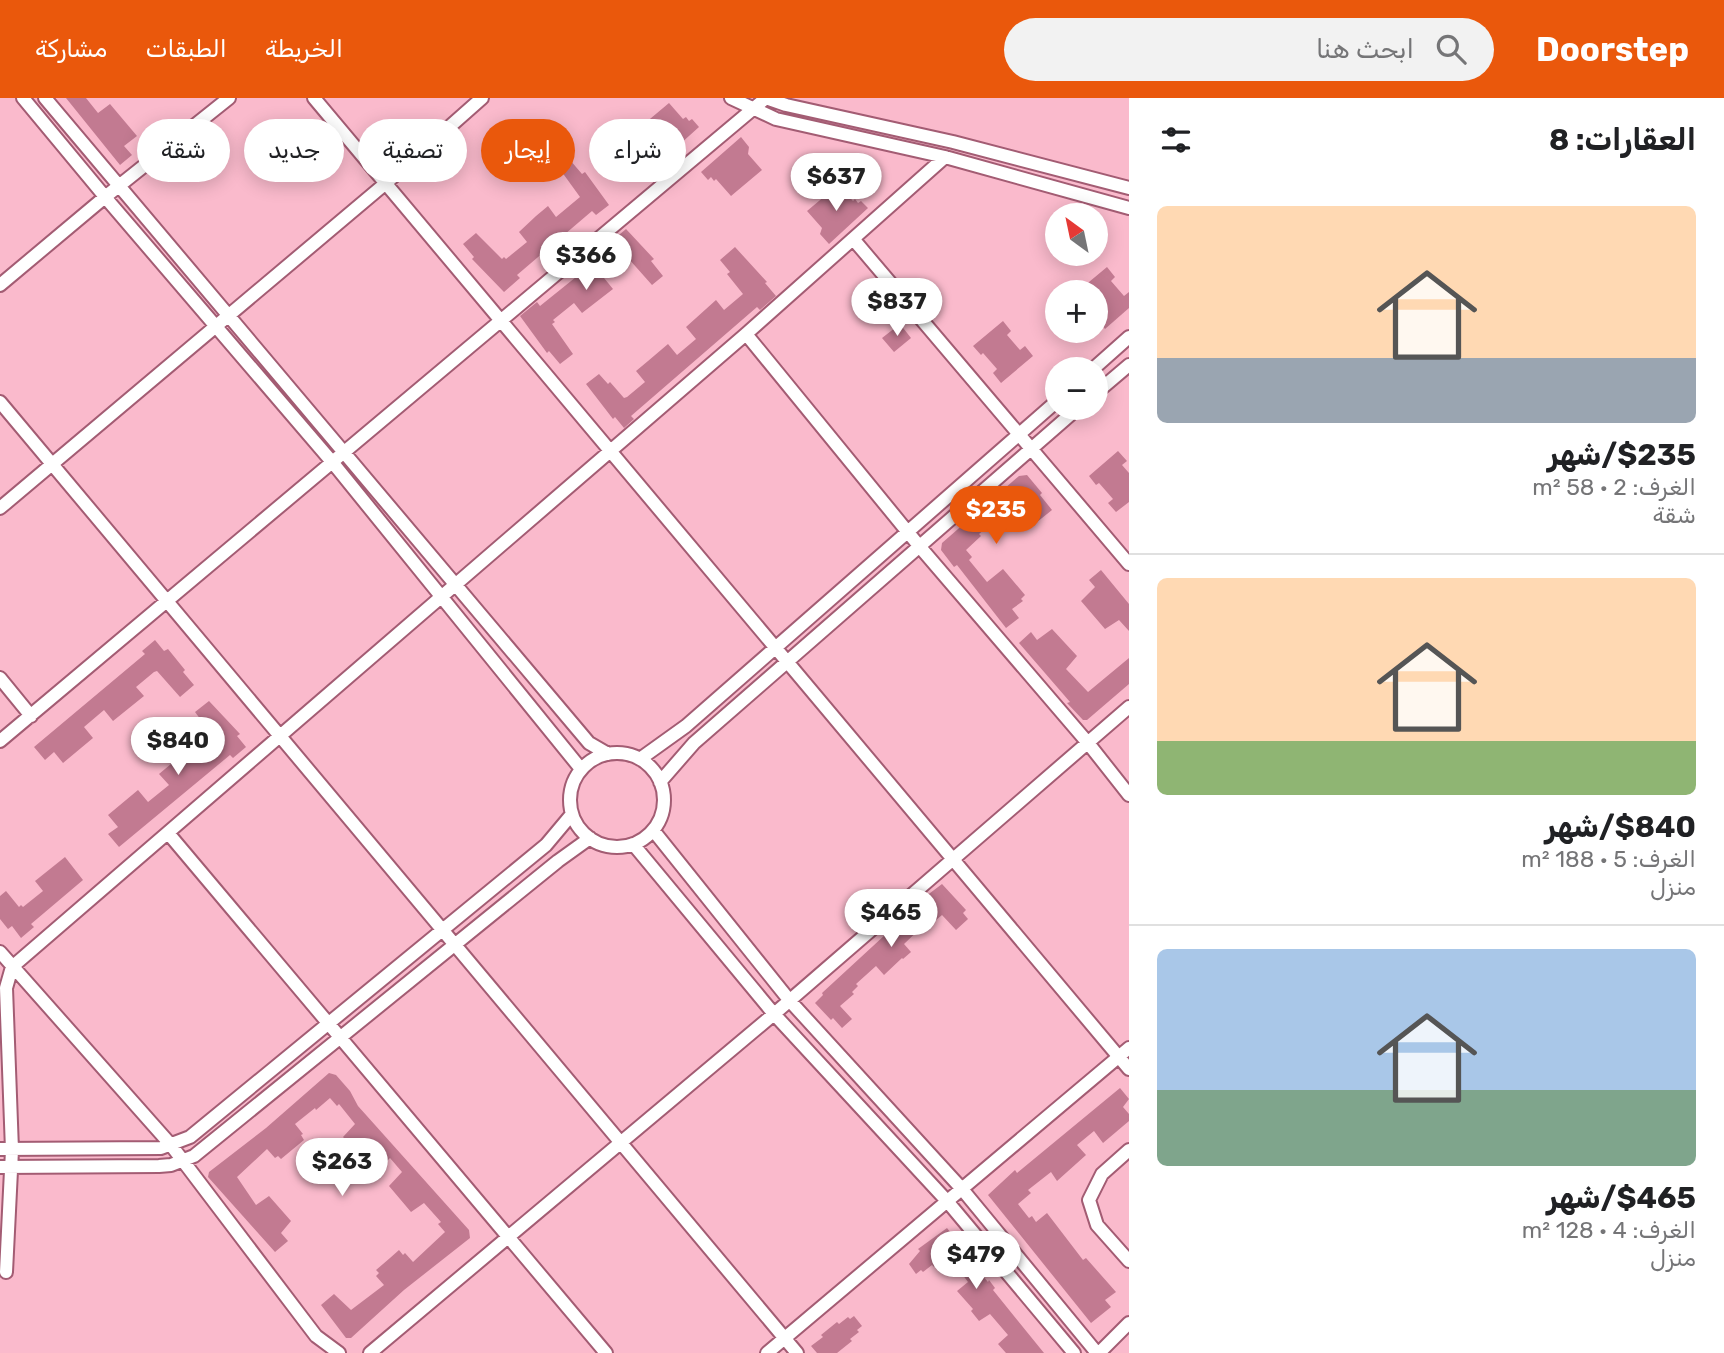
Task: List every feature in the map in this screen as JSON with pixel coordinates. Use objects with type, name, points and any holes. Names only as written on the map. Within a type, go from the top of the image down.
[{"type":"street","points":[[23,98],[333,463],[581,769]]},
{"type":"street","points":[[45,98],[589,743],[608,754]]},
{"type":"street","points":[[0,285],[229,98]]},
{"type":"street","points":[[314,98],[953,860],[1124,1052],[1129,1069]]},
{"type":"street","points":[[0,508],[386,183],[482,98]]},
{"type":"street","points":[[731,98],[754,110],[789,122],[944,157],[1129,208]]},
{"type":"street","points":[[0,741],[766,98],[786,105],[953,142],[1129,188]]},
{"type":"street","points":[[6,1272],[6,988],[12,967],[746,334],[944,157]]},
{"type":"street","points":[[854,240],[1129,564]]},
{"type":"street","points":[[746,334],[920,547],[1088,743],[1129,795]]},
{"type":"street","points":[[1106,357],[1129,337]]},
{"type":"street","points":[[1108,383],[1129,365]]},
{"type":"street","points":[[0,402],[797,1353]]},
{"type":"street","points":[[640,759],[686,726],[1045,411]]},
{"type":"street","points":[[660,782],[694,743],[1064,420]]},
{"type":"street","points":[[0,678],[31,716]]},
{"type":"street","points":[[370,1353],[775,1014],[1129,707]]},
{"type":"street","points":[[608,754],[625,754],[640,759],[652,769],[660,782],[663,807],[653,830],[633,844],[618,847],[604,845],[590,838],[579,828],[572,814],[570,799],[573,783],[581,769],[594,759],[608,754]]},
{"type":"street","points":[[6,1149],[149,1148],[171,1146],[190,1137],[546,845],[572,814]]},
{"type":"street","points":[[653,830],[790,1001],[962,1189],[1098,1353],[1129,1324]]},
{"type":"street","points":[[168,833],[606,1353]]},
{"type":"street","points":[[5,1167],[159,1166],[184,1161],[201,1151],[558,861],[590,838]]},
{"type":"street","points":[[633,844],[775,1014],[947,1201],[1074,1353]]},
{"type":"street","points":[[0,952],[184,1161],[316,1336],[339,1353]]},
{"type":"street","points":[[767,1353],[1124,1052]]},
{"type":"street","points":[[1129,1150],[1102,1174],[1089,1200],[1097,1225],[1129,1261]]},
{"type":"building","points":[[66,98],[86,98],[98,113],[110,104],[137,136],[124,146],[132,155],[120,165]]},
{"type":"building","points":[[669,103],[683,119],[650,119]]},
{"type":"building","points":[[686,117],[689,121],[692,119],[699,127],[686,139],[686,119],[683,119]]},
{"type":"building","points":[[741,137],[749,147],[748,154],[762,170],[731,196],[716,179],[714,181],[711,177],[708,180],[701,172]]},
{"type":"building","points":[[575,166],[582,174],[585,172],[589,182],[592,182],[609,205],[596,215],[592,211],[517,275],[520,278],[504,292],[472,259],[474,257],[463,244],[476,233],[502,259],[506,259],[527,242],[519,232],[536,216],[548,206],[556,217],[580,197],[569,182],[575,182]]},
{"type":"building","points":[[838,185],[853,201],[861,201],[868,208],[829,244],[820,234],[822,228],[807,211]]},
{"type":"building","points":[[626,229],[654,259],[651,261],[663,276],[652,285],[628,258],[604,278],[613,289],[582,313],[574,303],[553,320],[555,322],[552,324],[573,354],[560,364],[549,351],[547,353],[520,316],[537,302],[540,306],[617,244],[613,240]]},
{"type":"building","points":[[735,247],[776,296],[760,310],[757,307],[631,416],[634,419],[624,428],[615,417],[613,419],[586,384],[599,374],[624,398],[627,397],[645,382],[636,371],[668,344],[677,355],[696,339],[686,327],[716,300],[724,310],[743,294],[720,260]]},
{"type":"building","points":[[1107,267],[1115,277],[1111,281],[1124,296],[1129,292],[1129,308],[1108,326],[1108,280],[1091,280]]},
{"type":"building","points":[[1003,321],[1011,331],[1007,335],[1020,350],[1025,346],[1033,356],[1001,383],[993,373],[997,369],[973,346]]},
{"type":"building","points":[[900,324],[911,338],[894,352],[882,338]]},
{"type":"building","points":[[1118,451],[1127,461],[1122,465],[1129,473],[1129,502],[1116,512],[1108,503],[1113,499],[1089,476]]},
{"type":"building","points":[[1027,475],[1052,510],[1037,522],[1020,505],[1008,516],[1005,512],[979,534],[981,536],[966,550],[972,557],[969,560],[987,582],[1003,569],[1025,595],[1021,599],[1023,601],[1012,609],[1019,618],[1006,628],[957,565],[954,567],[941,550],[942,543],[966,522],[1019,476]]},
{"type":"building","points":[[1101,570],[1129,604],[1129,631],[1119,620],[1105,629],[1081,601],[1095,587],[1089,580]]},
{"type":"building","points":[[1052,629],[1077,656],[1066,669],[1088,692],[1129,658],[1129,684],[1087,720],[1083,720],[1067,703],[1070,702],[1019,643],[1031,632],[1037,640]]},
{"type":"building","points":[[155,640],[164,651],[168,649],[194,685],[180,697],[157,671],[154,672],[136,687],[144,696],[113,721],[104,710],[84,727],[93,738],[63,763],[54,752],[45,760],[34,747],[145,654],[142,651]]},
{"type":"building","points":[[209,701],[240,734],[237,736],[246,747],[233,758],[230,755],[119,847],[108,834],[118,827],[108,815],[138,790],[148,802],[169,785],[159,774],[189,749],[197,758],[215,743],[216,740],[195,712]]},
{"type":"building","points":[[65,857],[83,880],[31,924],[34,927],[21,938],[12,926],[8,929],[0,919],[0,896],[6,891],[19,907],[23,907],[43,891],[35,881]]},
{"type":"building","points":[[942,884],[966,910],[963,913],[968,919],[956,930],[942,915],[929,926],[926,923],[904,944],[911,952],[903,959],[884,975],[876,966],[856,984],[858,986],[852,992],[854,994],[840,1006],[852,1019],[842,1028],[833,1018],[831,1020],[815,1003],[822,993],[911,911],[909,909]]},
{"type":"building","points":[[329,1073],[336,1075],[350,1091],[358,1106],[469,1230],[470,1238],[404,1290],[351,1338],[346,1338],[321,1305],[334,1294],[351,1310],[384,1285],[376,1276],[379,1273],[376,1270],[399,1250],[413,1262],[445,1232],[438,1224],[441,1222],[424,1203],[411,1212],[389,1186],[402,1172],[390,1158],[386,1162],[378,1154],[366,1162],[343,1137],[355,1124],[339,1104],[337,1106],[330,1098],[295,1124],[304,1140],[281,1159],[278,1156],[275,1158],[267,1149],[237,1177],[256,1205],[269,1196],[291,1221],[281,1233],[288,1241],[275,1252],[208,1177],[209,1172],[266,1128]]},
{"type":"building","points":[[1120,1088],[1129,1099],[1123,1107],[1129,1114],[1129,1121],[1103,1143],[1094,1131],[1077,1145],[1086,1155],[1057,1181],[1051,1172],[1028,1190],[1031,1193],[1018,1204],[1029,1218],[1032,1216],[1036,1222],[1047,1213],[1083,1260],[1086,1258],[1116,1292],[1105,1300],[1111,1307],[1091,1323],[988,1195],[1015,1170],[1017,1173]]},
{"type":"building","points":[[947,1228],[1044,1353],[1006,1353],[998,1344],[1008,1335],[990,1314],[979,1321],[971,1311],[973,1309],[957,1291],[968,1282],[948,1255],[934,1267],[932,1265],[916,1274],[909,1264],[920,1251],[918,1249]]},
{"type":"building","points":[[854,1316],[862,1326],[850,1339],[852,1341],[837,1353],[817,1353],[811,1346],[837,1322],[839,1324]]}]
